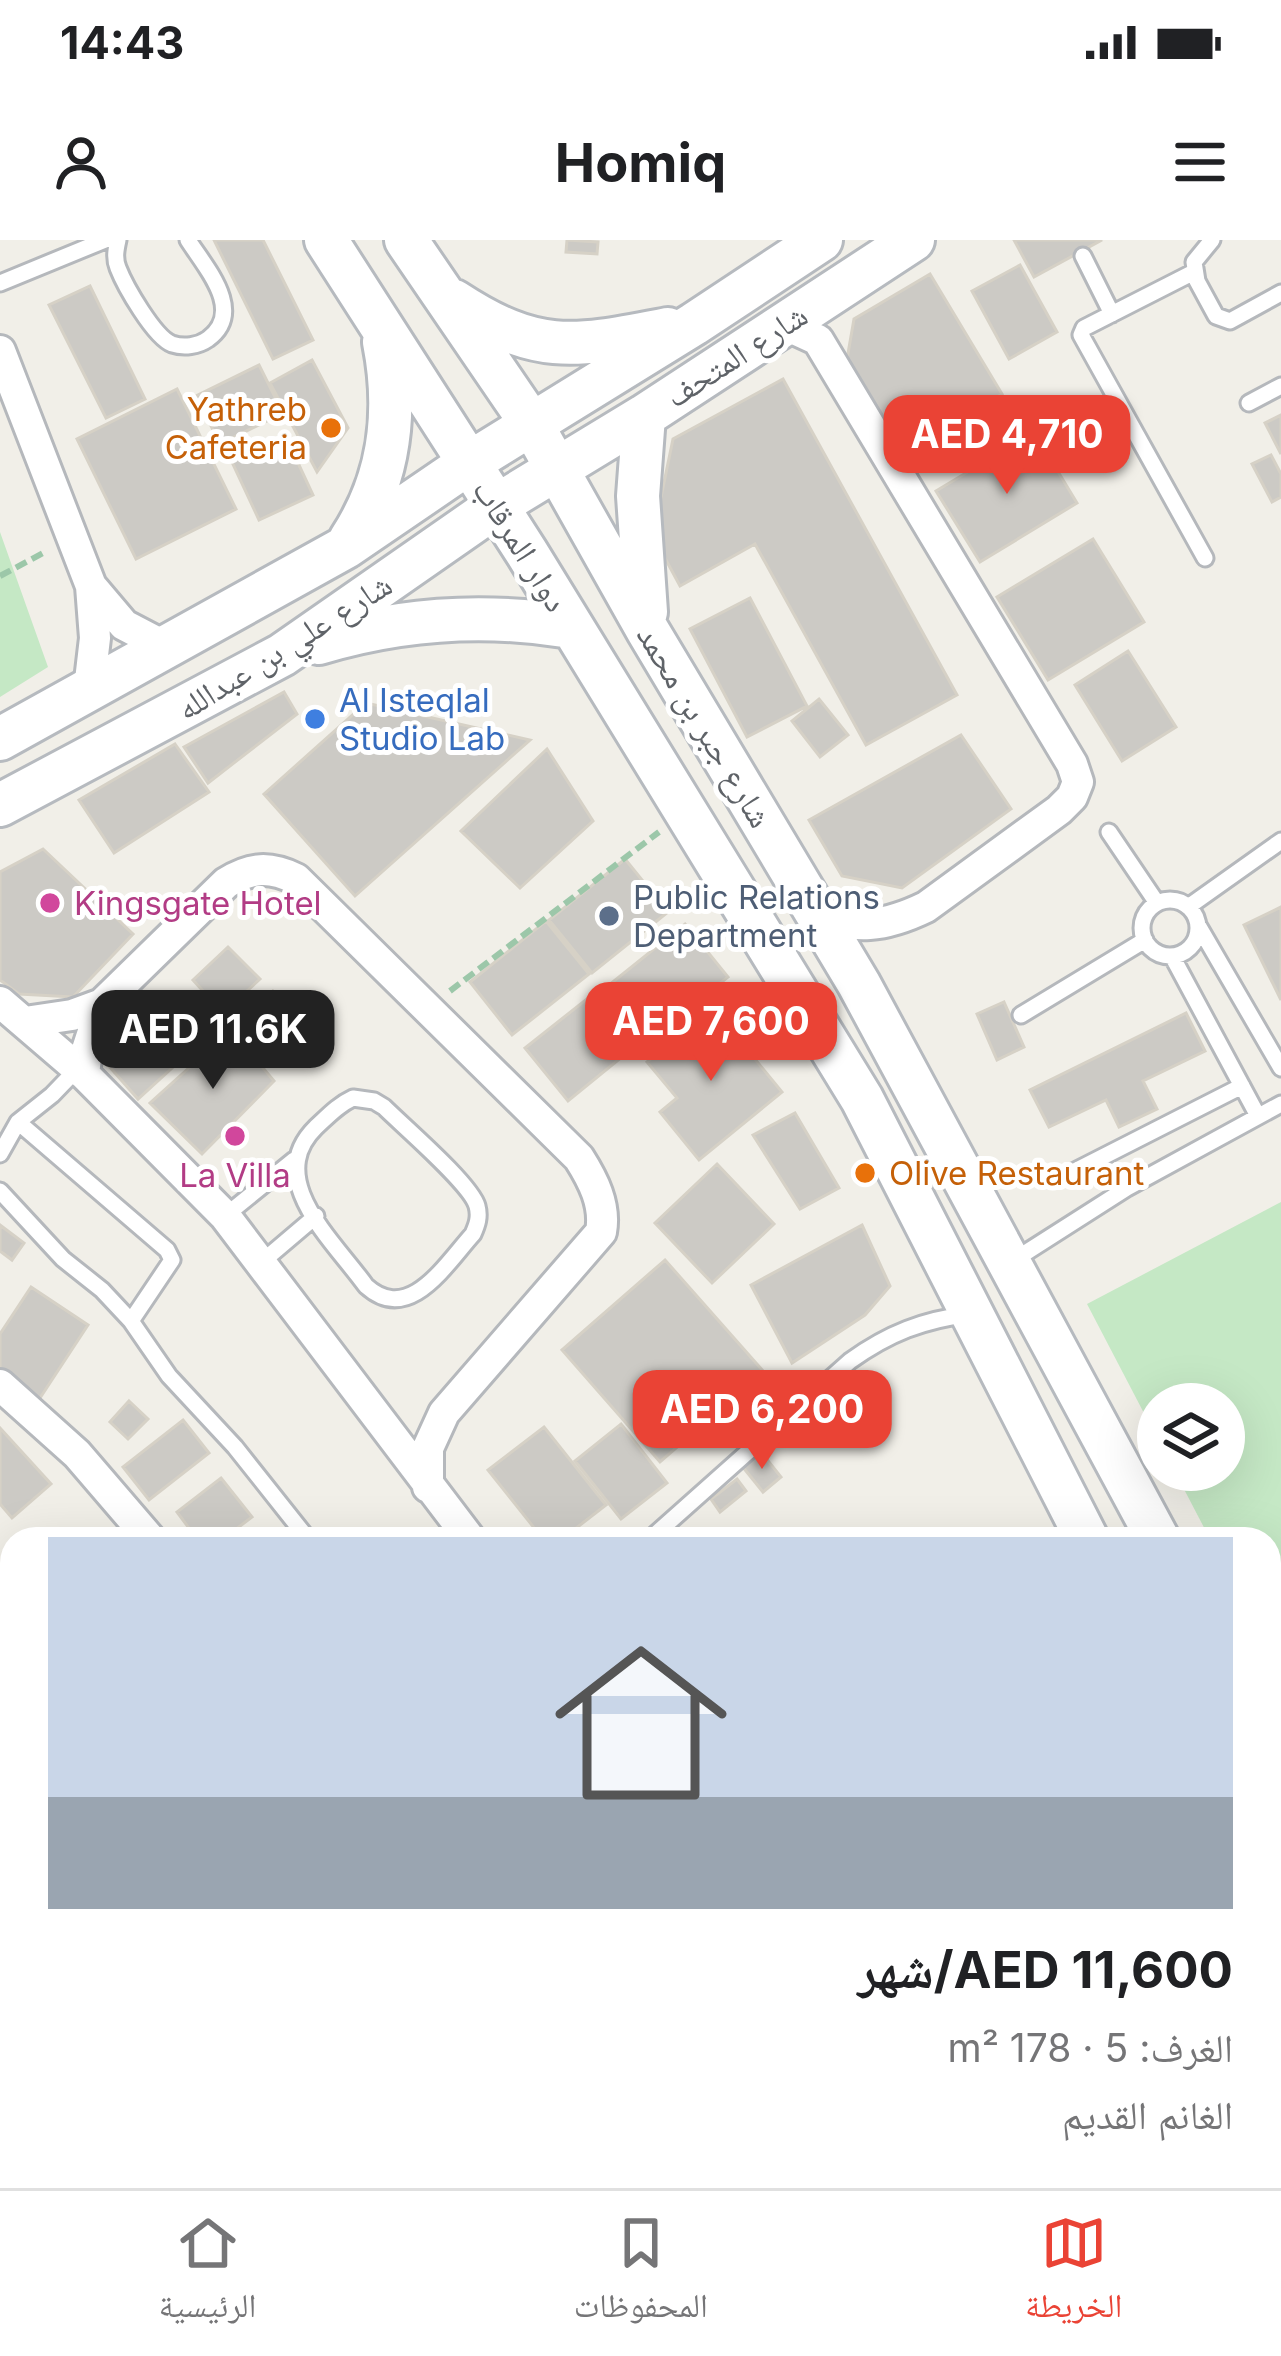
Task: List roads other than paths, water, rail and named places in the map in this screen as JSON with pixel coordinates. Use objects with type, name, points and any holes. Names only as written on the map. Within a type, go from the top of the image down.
[{"type":"street","points":[[326,240],[469,463]]},
{"type":"street","name":"شارع المتحف","points":[[469,463],[821,240]]},
{"type":"street","name":"شارع المتحف","points":[[558,468],[913,240]]},
{"type":"street","name":"شارع جبر بن محمد","points":[[408,241],[531,423],[648,631],[859,983],[1152,1527]]},
{"type":"street","points":[[443,294],[508,333],[550,343],[592,343],[694,324]]},
{"type":"street","points":[[346,547],[374,499],[389,446],[392,384],[380,323]]},
{"type":"street","points":[[777,328],[792,328],[818,340],[1072,764],[1078,782],[1059,810],[904,918],[855,925],[830,920],[812,907]]},
{"type":"street","points":[[0,351],[91,586],[95,638],[89,689]]},
{"type":"street","points":[[644,416],[639,548],[648,631]]},
{"type":"street","name":"دوار المرقاب","points":[[469,463],[572,627]]},
{"type":"street","name":"شارع علي بن عبدالله","points":[[0,739],[346,547],[469,463]]},
{"type":"street","name":"شارع علي بن عبدالله","points":[[0,805],[282,655],[558,468]]},
{"type":"street","points":[[91,586],[124,625],[168,648]]},
{"type":"street","points":[[282,655],[347,634],[415,622],[526,619],[572,627]]},
{"type":"street","name":"شارع جبر بن محمد","points":[[572,627],[862,1099],[1081,1527]]},
{"type":"street","points":[[25,1022],[71,1015],[102,1004],[226,883],[260,868],[279,870],[296,879],[579,1158],[595,1183],[602,1211],[597,1241],[444,1413],[428,1448],[428,1487]]},
{"type":"street","points":[[0,1002],[81,1071],[225,1216],[460,1527]]},
{"type":"street","points":[[81,1071],[102,1004]]},
{"type":"street","points":[[0,1385],[77,1454],[140,1527]]},
{"type":"street","points":[[382,1422],[416,1424],[444,1413]]},
{"type":"lane","points":[[0,284],[105,240]]},
{"type":"lane","points":[[118,240],[118,268],[154,329],[173,344],[185,346],[208,339],[223,319],[224,307],[222,295],[188,240]]},
{"type":"lane","points":[[1212,240],[1194,262],[1194,272],[1210,309],[1222,321],[1281,293]]},
{"type":"lane","points":[[1082,256],[1112,314]]},
{"type":"lane","points":[[1194,272],[1084,328],[1081,335],[1204,558]]},
{"type":"lane","points":[[1249,404],[1281,386]]},
{"type":"lane","points":[[1109,832],[1157,903]]},
{"type":"lane","points":[[1188,907],[1281,841]]},
{"type":"lane","points":[[1258,1116],[1172,956],[1151,949],[1144,940],[1143,919],[1157,903],[1168,900],[1188,907],[1281,1068]]},
{"type":"lane","points":[[1172,956],[1191,946],[1198,925]]},
{"type":"lane","points":[[1021,1015],[1144,940]]},
{"type":"lane","points":[[0,1154],[18,1122],[81,1071]]},
{"type":"lane","points":[[1069,1174],[1242,1086]]},
{"type":"lane","points":[[225,1216],[294,1160],[303,1140],[342,1102],[352,1099],[374,1101],[472,1194],[478,1214],[473,1234],[421,1291],[392,1301],[377,1296],[296,1185],[294,1160]]},
{"type":"lane","points":[[1009,1263],[1127,1188],[1281,1103]]},
{"type":"lane","points":[[18,1122],[167,1250],[172,1260],[131,1322]]},
{"type":"lane","points":[[0,1192],[131,1322],[170,1376],[298,1527]]},
{"type":"lane","points":[[262,1261],[316,1216]]},
{"type":"lane","points":[[663,1527],[877,1342],[906,1327],[970,1314]]},
{"type":"place","name":"Yathreb Cafeteria","points":[[331,428]]},
{"type":"place","name":"Al Isteqlal Studio Lab","points":[[315,719]]},
{"type":"place","name":"Kingsgate Hotel","points":[[50,903]]},
{"type":"place","name":"Public Relations Department","points":[[609,916]]},
{"type":"place","name":"La Villa","points":[[235,1136]]},
{"type":"place","name":"Olive Restaurant","points":[[865,1173]]}]
